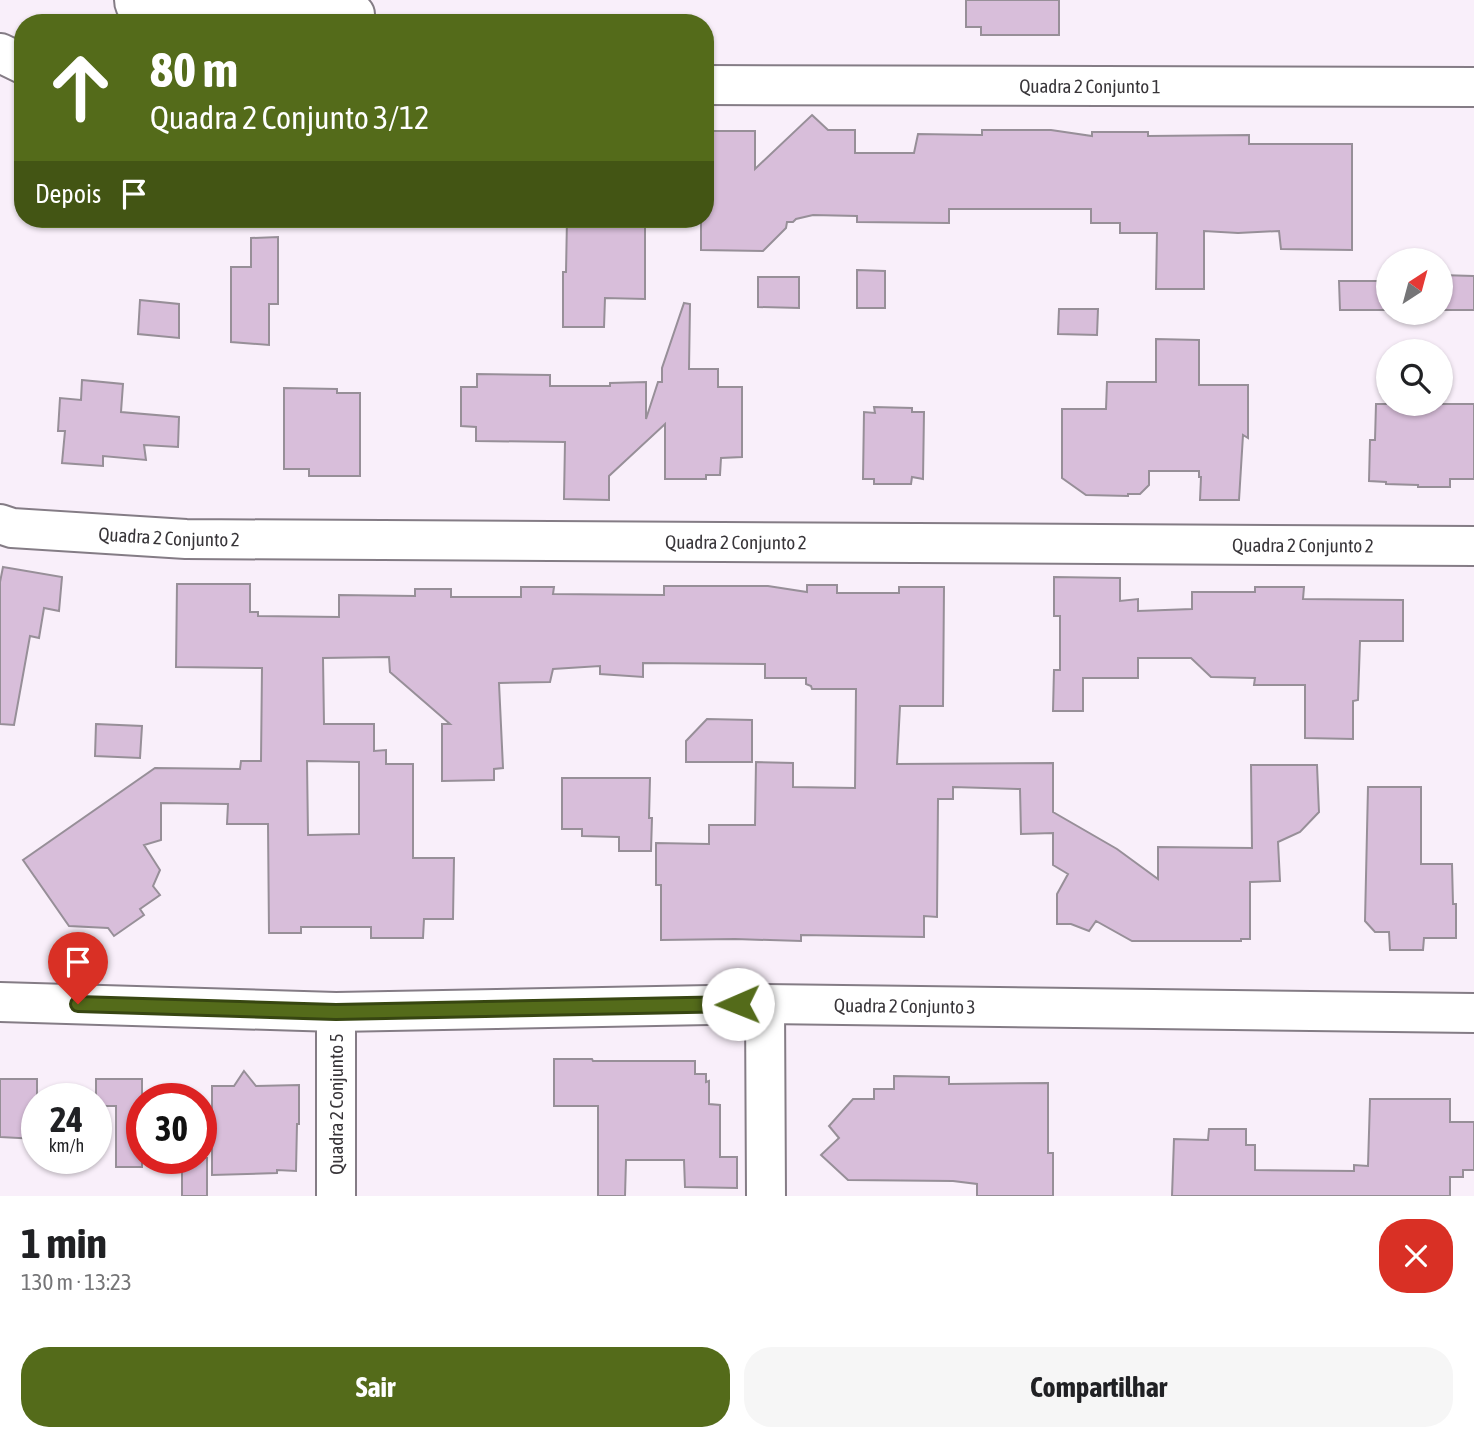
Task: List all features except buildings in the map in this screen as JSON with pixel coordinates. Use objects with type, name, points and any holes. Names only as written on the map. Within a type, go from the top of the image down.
[{"type":"street","points":[[134,0],[139,10],[148,14],[355,14]]},
{"type":"street","name":"Quadra 2 Conjunto 1","points":[[714,85],[1474,87]]},
{"type":"street","name":"Quadra 2 Conjunto 2","points":[[0,524],[12,528],[186,539],[1474,546]]},
{"type":"street","name":"Quadra 2 Conjunto 3","points":[[0,1002],[336,1012],[765,1004],[1474,1013]]},
{"type":"street","points":[[765,1004],[766,1196]]},
{"type":"street","name":"Quadra 2 Conjunto 5","points":[[336,1012],[336,1196]]},
{"type":"route","points":[[78,1004],[336,1012],[738,1004]]}]
